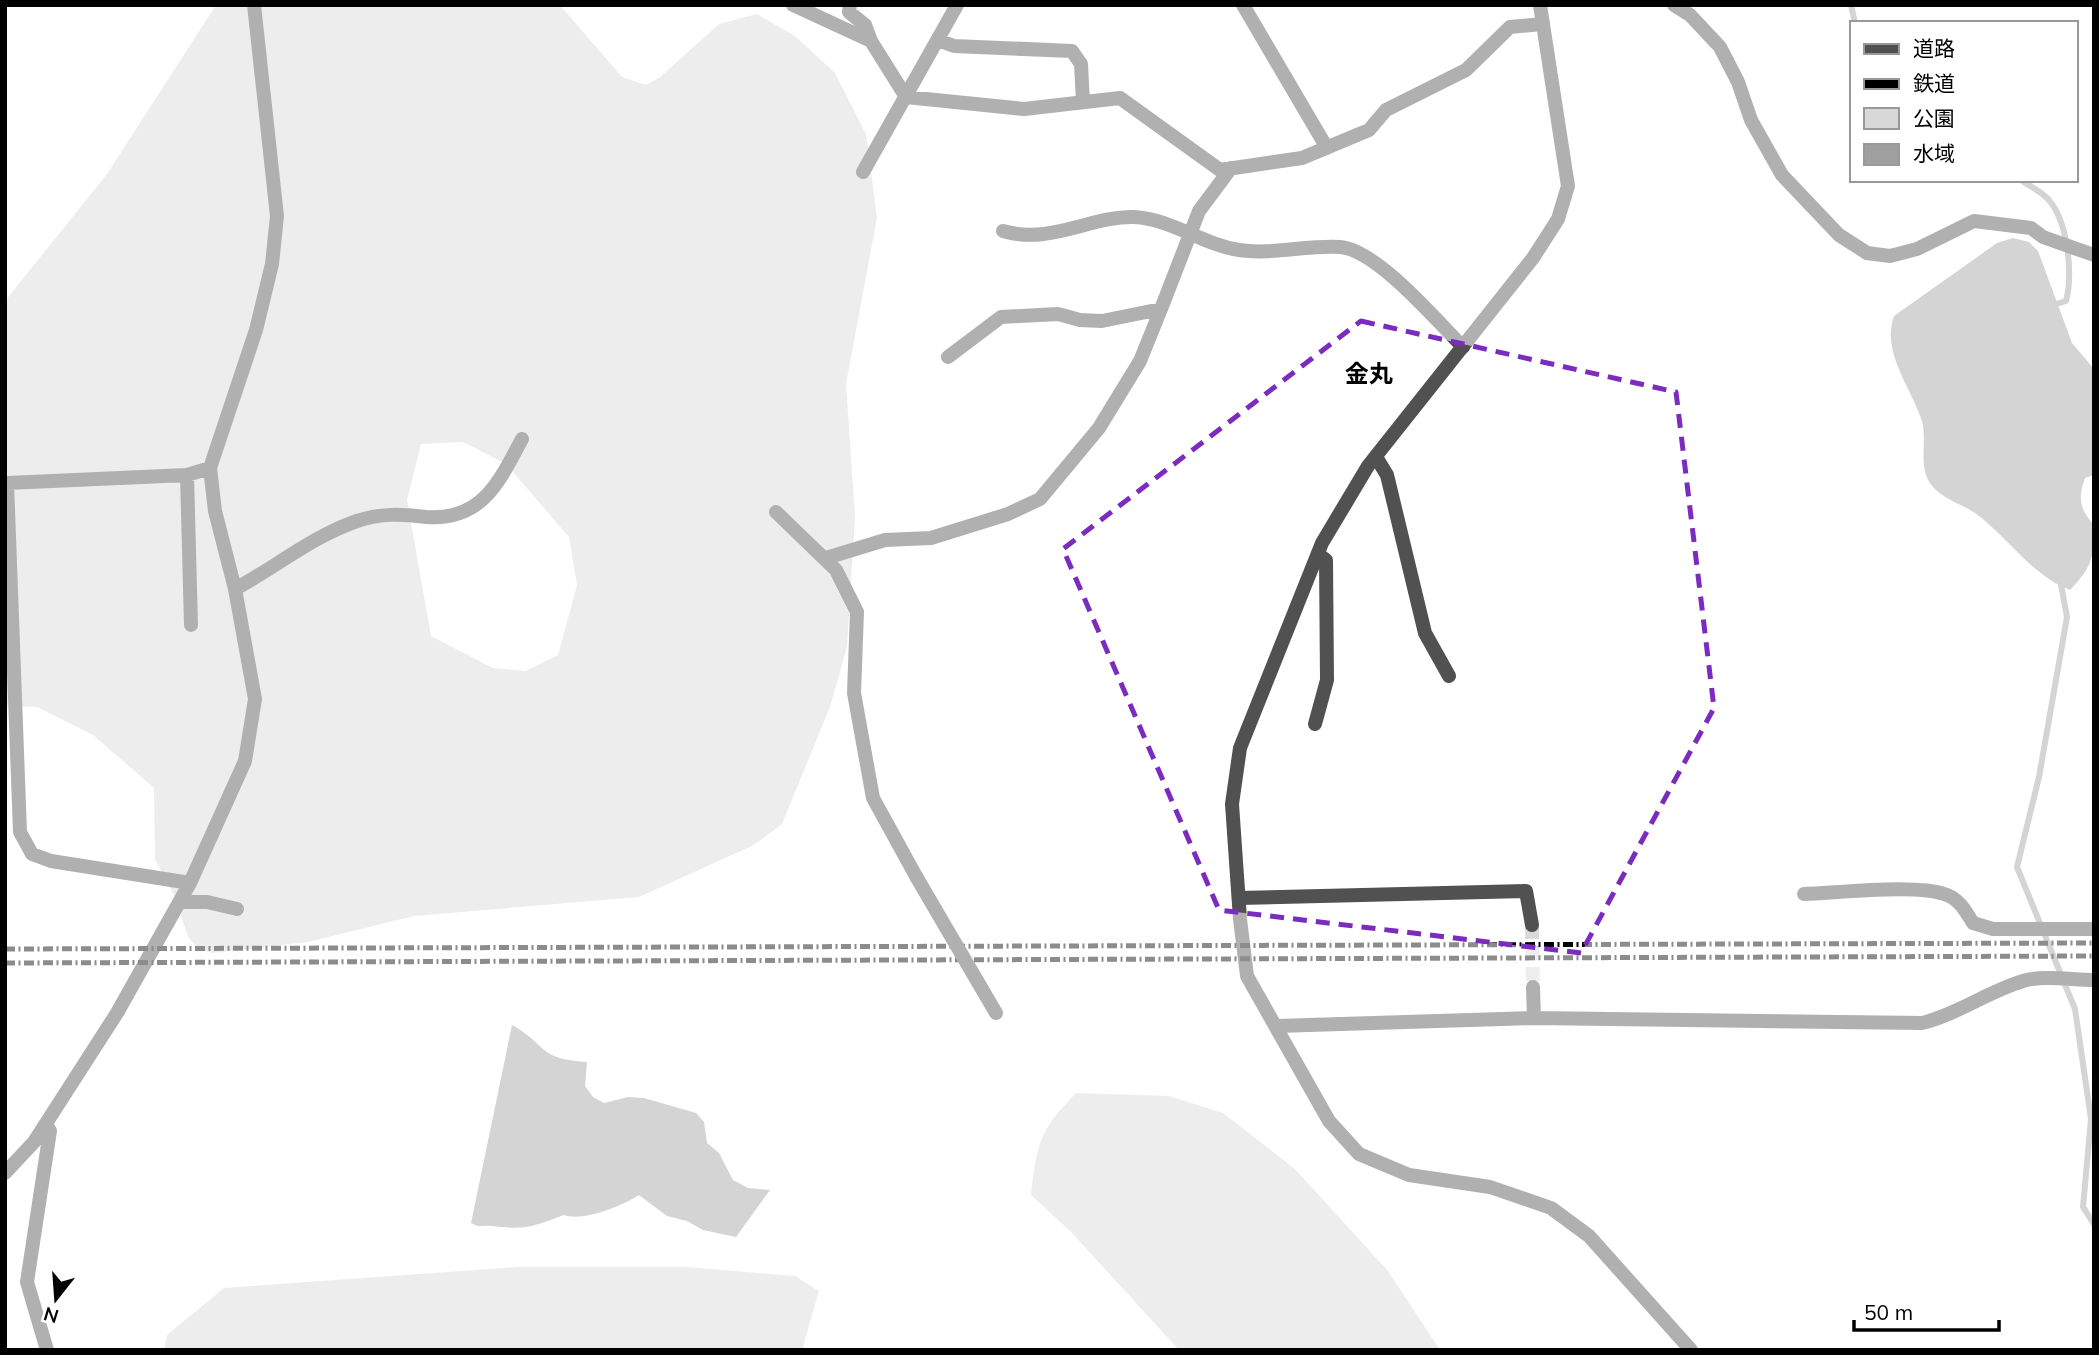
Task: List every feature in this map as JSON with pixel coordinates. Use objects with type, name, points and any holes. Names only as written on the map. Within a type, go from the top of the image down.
[{"type":"street","points":[[5,1173],[46,1124],[117,1013],[190,883],[245,761],[255,699],[235,589],[215,511],[210,468],[256,330],[272,264],[277,216],[254,5]]},
{"type":"street","points":[[793,5],[871,41]]},
{"type":"street","points":[[850,5],[849,12],[865,25],[871,41],[906,97]]},
{"type":"street","points":[[863,172],[957,5]]},
{"type":"street","points":[[1243,5],[1326,148]]},
{"type":"street","points":[[1540,5],[1568,186],[1558,219],[1533,258],[1376,457],[1345,501],[1318,554],[1240,748],[1232,804],[1247,976],[1329,1121],[1359,1154],[1409,1175],[1490,1187],[1551,1208],[1589,1236],[1692,1350]]},
{"type":"street","points":[[1674,5],[1690,15],[1720,47],[1738,82],[1751,120],[1782,175],[1839,235],[1867,253],[1889,256],[1917,249],[1974,221],[2031,228],[2043,237],[2094,256]]},
{"type":"street","points":[[906,97],[1024,109],[1120,98],[1220,170],[1231,169],[1302,158],[1369,130],[1386,110],[1466,70],[1510,27],[1543,24]]},
{"type":"street","points":[[938,40],[954,46],[1072,51],[1081,64],[1083,102]]},
{"type":"street","points":[[826,558],[886,540],[931,538],[999,517],[1040,499],[1099,428],[1140,361],[1199,211],[1231,169]]},
{"type":"street","points":[[1003,231],[1017,235],[1064,232],[1131,217],[1164,221],[1206,242],[1241,251],[1344,247],[1376,264],[1462,347]]},
{"type":"street","points":[[948,357],[1000,317],[1058,314],[1080,320],[1102,321],[1161,309]]},
{"type":"street","points":[[235,589],[324,535],[372,516],[399,513],[429,517],[457,515],[484,500],[503,474],[522,439]]},
{"type":"street","points":[[1376,457],[1387,475],[1425,633],[1449,676]]},
{"type":"street","points":[[190,883],[51,861],[32,855],[20,832],[12,784],[6,483],[187,475],[210,468]]},
{"type":"street","points":[[187,475],[191,625]]},
{"type":"street","points":[[776,512],[836,570],[857,612],[854,693],[873,798],[996,1013]]},
{"type":"street","points":[[1315,724],[1327,680],[1326,560],[1318,554]]},
{"type":"street","points":[[1239,898],[1526,891],[1532,925]]},
{"type":"street","points":[[1804,894],[1920,891],[1947,895],[1963,906],[1973,923],[1993,929],[2094,929]]},
{"type":"street","points":[[180,902],[207,902],[237,909]]},
{"type":"street","points":[[1277,1026],[1534,1018],[1922,1023],[1951,1015],[1983,997],[2026,980],[2094,980]]},
{"type":"street","points":[[1533,987],[1534,1018]]},
{"type":"street","points":[[46,1124],[50,1130],[27,1282],[47,1350]]},
{"type":"highlighted area","points":[[1361,321],[1676,392],[1714,708],[1581,953],[1219,910],[1063,549]]},
{"type":"green space","points":[[216,5],[560,5],[622,77],[646,85],[660,77],[719,24],[757,14],[795,36],[835,73],[866,134],[877,218],[846,384],[855,516],[847,647],[830,707],[782,824],[754,845],[639,897],[414,916],[308,942],[212,953],[197,948],[188,937],[175,897],[155,859],[154,788],[93,735],[37,707],[5,706],[5,301],[107,174]],"holes":[[[463,442],[506,464],[569,537],[577,585],[558,655],[526,671],[493,668],[431,636],[407,500],[421,444]]]},
{"type":"green space","points":[[1076,1093],[1169,1096],[1223,1113],[1295,1169],[1388,1271],[1440,1350],[1179,1350],[1071,1232],[1031,1195],[1035,1162],[1042,1139],[1054,1118]]},
{"type":"green space","points":[[517,1267],[687,1267],[795,1276],[819,1291],[802,1350],[164,1350],[167,1335],[224,1288]]},
{"type":"water","points":[[2013,238],[2029,242],[2038,251],[2072,343],[2094,369],[2094,475],[2085,478],[2081,491],[2085,514],[2094,525],[2093,545],[2088,567],[2070,590],[2056,584],[2032,566],[1975,513],[1934,488],[1925,473],[1922,421],[1899,369],[1891,343],[1894,316],[1997,243]]},
{"type":"water","points":[[512,1025],[559,1058],[587,1062],[585,1086],[593,1097],[604,1103],[628,1097],[644,1098],[696,1113],[704,1122],[707,1143],[719,1153],[733,1180],[748,1188],[770,1190],[736,1237],[703,1230],[687,1221],[667,1216],[639,1195],[592,1215],[564,1215],[529,1226],[513,1228],[471,1223]]},
{"type":"waterway","points":[[1851,5],[1855,21]]},
{"type":"waterway","points":[[2024,182],[2049,200],[2062,225],[2068,251],[2068,290],[2066,301],[2053,305]]},
{"type":"waterway","points":[[2060,579],[2067,617],[2039,777],[2017,867],[2075,1009],[2091,1119],[2083,1207],[2094,1224]]},
{"type":"tunnel","points":[[1532,925],[1533,987]]},
{"type":"railway","points":[[5,949],[2094,943]]},
{"type":"railway","points":[[5,963],[2094,956]]},
{"type":"district","name":"金丸","points":[[1369,374]]}]
